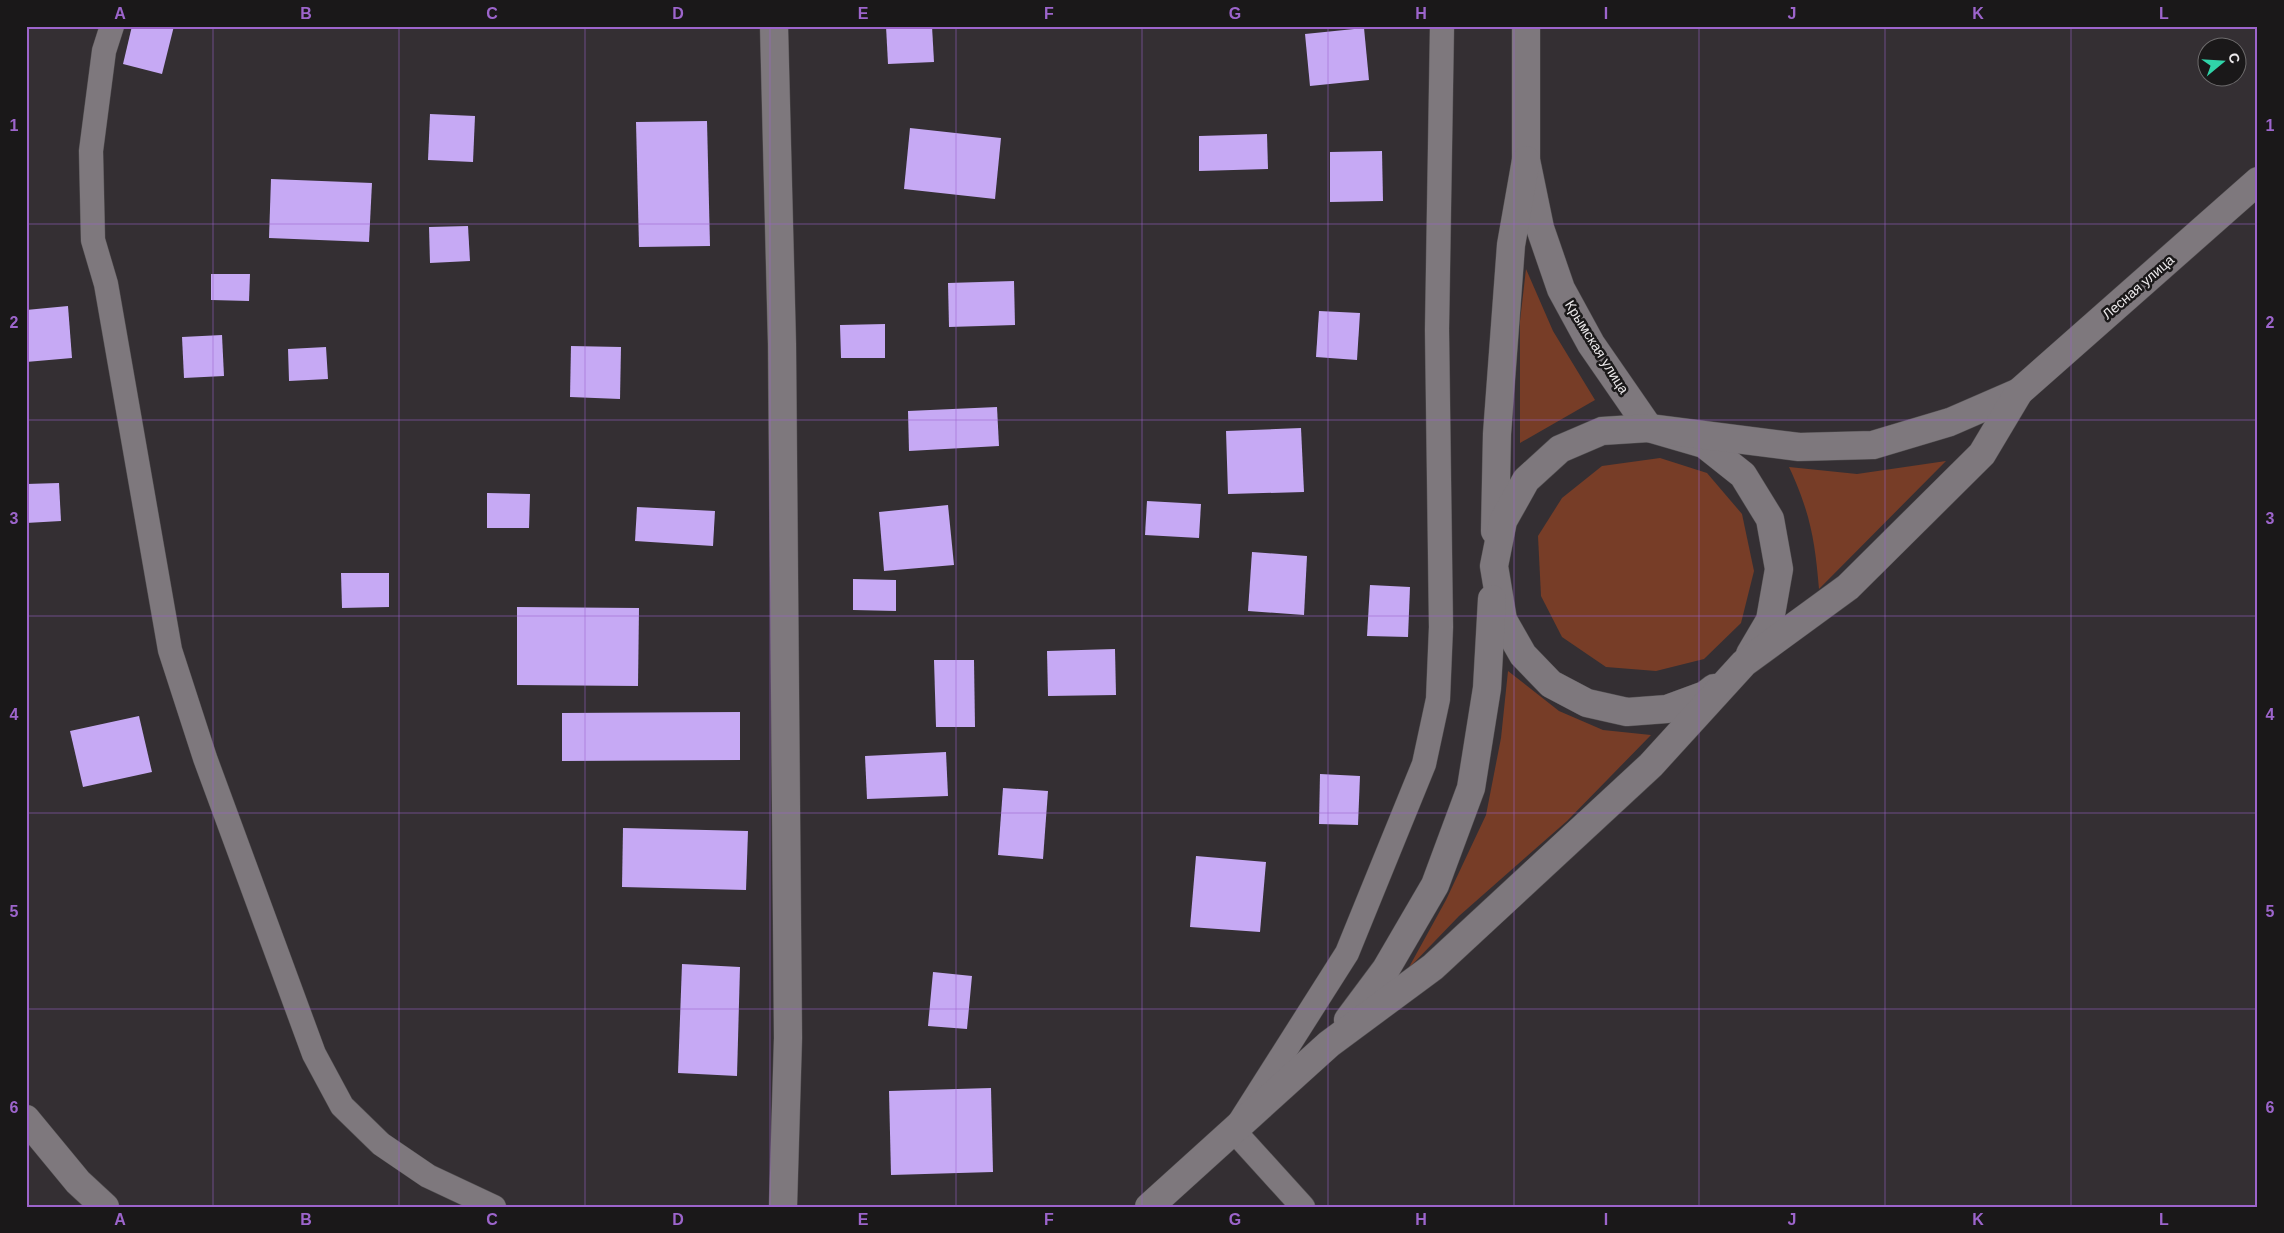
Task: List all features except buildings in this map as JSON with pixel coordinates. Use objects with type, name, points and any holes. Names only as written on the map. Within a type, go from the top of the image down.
[{"type":"street","points":[[774,26],[782,344],[788,1018],[783,1207]]},
{"type":"street","name":"Крымская улица","points":[[1526,26],[1526,160],[1540,228],[1561,290],[1592,344],[1649,428]]},
{"type":"street","points":[[1329,1044],[1386,969],[1435,885],[1471,788],[1487,688],[1494,566],[1497,434],[1511,245],[1526,160]]},
{"type":"street","name":"Лесная улица","points":[[2019,392],[2258,181]]},
{"type":"street","points":[[2019,392],[1982,454],[1848,588],[1744,663],[1705,695],[1667,709],[1627,712],[1587,704],[1551,684],[1522,655],[1503,620],[1494,566],[1503,521],[1526,480],[1560,450],[1602,431],[1649,428],[1799,447],[1873,445],[1950,422],[2019,392]]},
{"type":"street","points":[[1149,1207],[1329,1044],[1440,960],[1651,765],[1744,663],[1770,620],[1772,611],[1779,569],[1770,519],[1744,475],[1704,444],[1649,428]]},
{"type":"street","points":[[26,1120],[78,1182],[106,1207]]},
{"type":"lane","points":[[112,26],[104,51],[91,151],[93,240],[106,284],[170,650],[205,758],[314,1054],[342,1106],[381,1144],[428,1176],[494,1207]]},
{"type":"lane","points":[[1303,1207],[1234,1131],[1347,952],[1402,822],[1424,764],[1438,699],[1440,627],[1437,330],[1442,26]]},
{"type":"shaded area","points":[[1526,269],[1553,331],[1595,400],[1520,443],[1520,321]]},
{"type":"shaded area","points":[[1660,458],[1707,473],[1742,514],[1754,571],[1741,623],[1704,659],[1656,671],[1606,667],[1562,637],[1541,596],[1538,536],[1562,498],[1602,466]]},
{"type":"shaded area","points":[[1946,461],[1819,589],[1816,556],[1807,512],[1789,467],[1857,474]]},
{"type":"shaded area","points":[[1508,671],[1559,711],[1603,730],[1651,735],[1567,821],[1459,916],[1408,969],[1446,900],[1486,815],[1501,738]]}]
